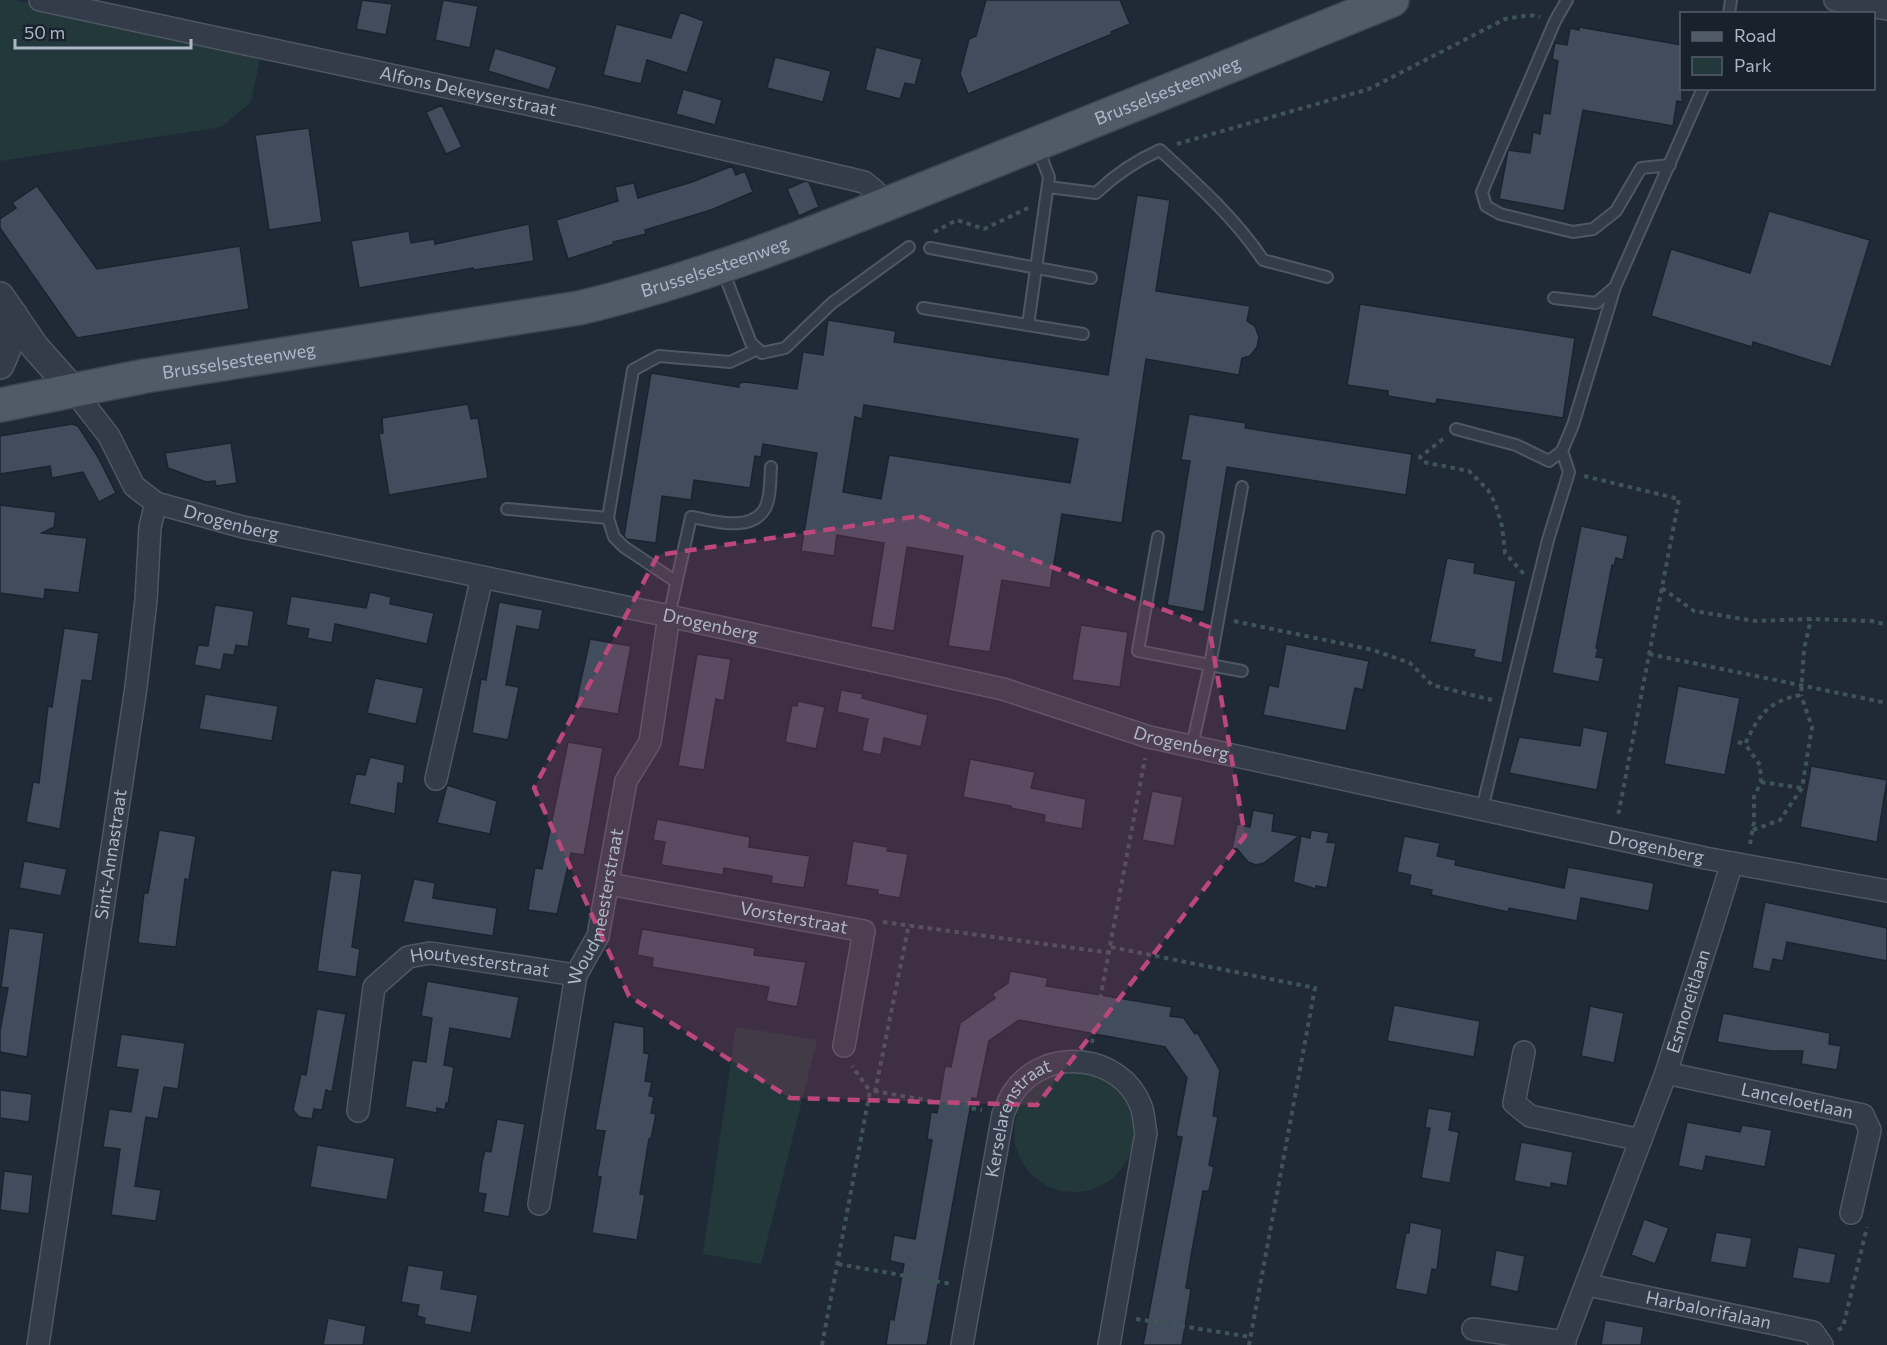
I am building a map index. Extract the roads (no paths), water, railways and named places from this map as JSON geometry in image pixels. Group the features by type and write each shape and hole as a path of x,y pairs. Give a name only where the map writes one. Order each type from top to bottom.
{"main road":[{"name":"Brusselsesteenweg","path":"0,405 146,376 579,308 629,296 722,268 1392,0"}],"street":[{"name":"Alfons Dekeyserstraat","path":"40,0 587,117 864,182 875,191 884,205"},
{"path":"1835,0 1887,9"},
{"path":"6,305 35,347 74,391 109,436 134,486 156,503"},
{"path":"0,364 13,335 6,305"},
{"name":"Drogenberg","path":"156,503 243,527 669,616 1003,690 1149,736 1192,746 1614,838 1887,891"},
{"name":"Sint-Annastraat","path":"38,1345 136,687 146,600 150,528 156,503"},
{"path":"436,779 482,577"},
{"name":"Woudmeesterstraat","path":"539,1204 576,975 598,936 626,781 650,742 669,616"},
{"name":"Esmoreitlaan","path":"1473,1329 1564,1344 1666,1073 1739,864"},
{"name":"Vorsterstraat","path":"609,884 864,931 843,1046"},
{"name":"Houtvesterstraat","path":"358,1111 374,987 408,957 430,953 576,975"},
{"path":"1524,1052 1514,1103 1530,1116 1641,1140"},
{"name":"Kerselarenstraat","path":"962,1345 1003,1114 1014,1092 1039,1070 1061,1061 1089,1061 1114,1072 1131,1088 1141,1106 1146,1133 1109,1345"},
{"name":"Lanceloetlaan","path":"1666,1073 1863,1115 1870,1130 1851,1213"},
{"name":"Harbalorifalaan","path":"1588,1285 1813,1332 1821,1343"}],"lane":[{"path":"1566,0 1482,192 1486,206 1500,214 1573,232 1593,229 1616,211 1641,168 1670,165"},
{"path":"1456,429 1516,445 1550,461 1562,451 1573,425 1615,287 1702,90"},
{"path":"1028,325 1049,177 1036,144"},
{"path":"1048,186 1096,193 1113,176 1136,160 1160,150 1197,183 1250,241 1263,260 1327,277"},
{"path":"722,268 751,343 762,353 785,348 832,303 909,247"},
{"path":"930,248 1091,278"},
{"path":"1554,298 1596,303 1615,287"},
{"path":"923,308 1083,334"},
{"path":"675,581 624,547 614,537 608,518 633,370 659,356 730,362 758,349"},
{"path":"1482,809 1537,582 1569,472 1562,451"},
{"path":"669,616 691,517 737,524 751,521 764,510 771,467"},
{"path":"1192,746 1210,665 1242,487"},
{"path":"507,509 608,518"},
{"path":"1158,537 1138,651 1242,671"}]}
